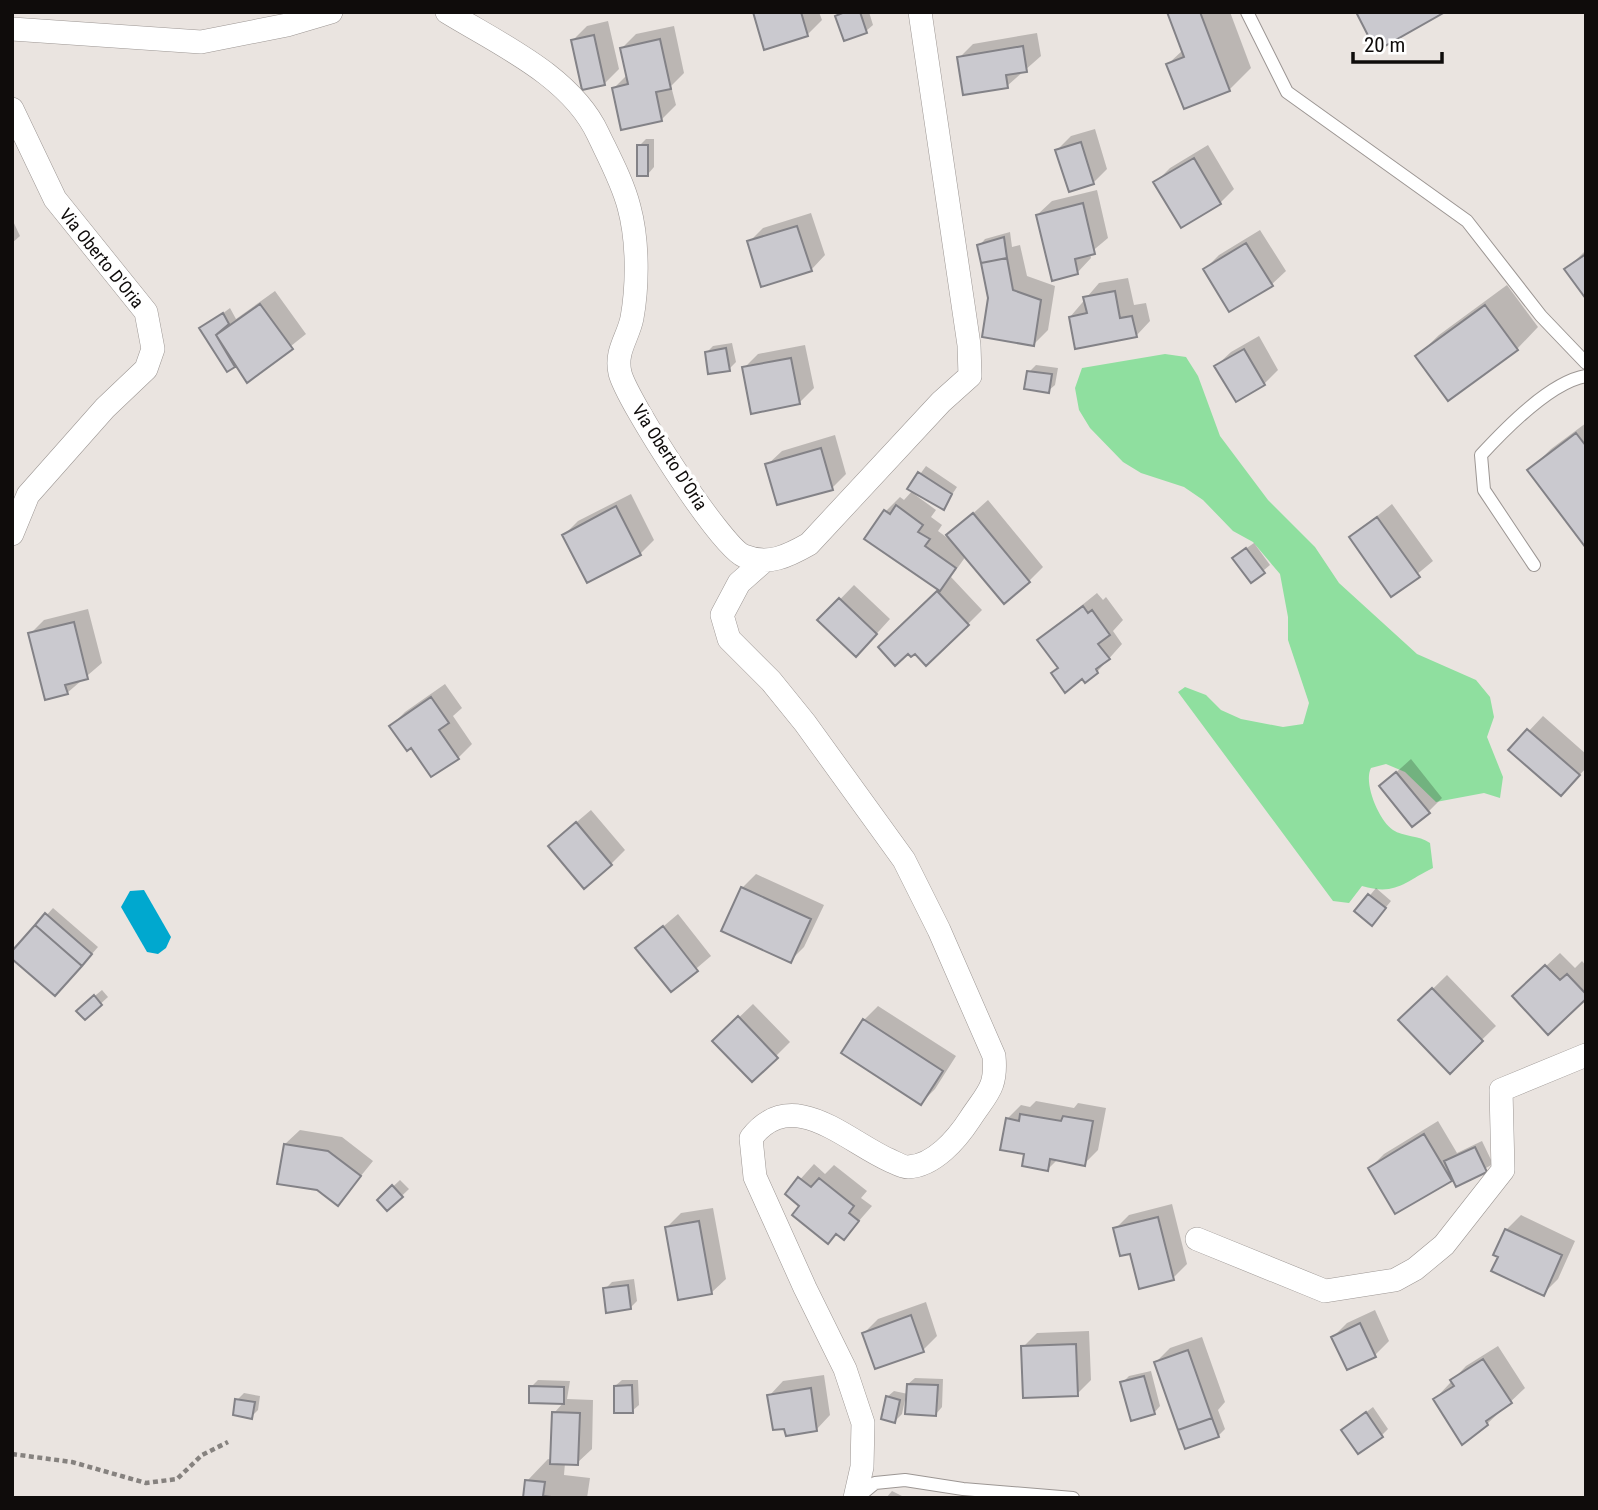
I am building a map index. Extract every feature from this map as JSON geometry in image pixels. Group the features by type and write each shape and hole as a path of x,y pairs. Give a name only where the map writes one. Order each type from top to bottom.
{"street":[{"path":"12,29 201,42 287,25 331,12"},
{"name":"Via Oberto D'Oria","path":"447,12 524,60 566,91 596,130 629,206 635,245 631,318 619,352 620,374 638,409 696,502 741,556 764,561"},
{"path":"857,1497 863,1423 845,1369 755,1177 751,1138 763,1123 786,1115 818,1118 870,1151 906,1168 931,1161 964,1128 996,1078 994,1056 939,930 904,860 805,723 771,681 729,639 722,615 739,583 764,561 786,557 809,544 932,411 970,376 970,345 920,12"},
{"name":"Via Oberto D'Oria","path":"12,109 55,200 146,312 153,349 146,369 105,408 28,495 12,534"},
{"path":"1197,1239 1325,1291 1395,1280 1415,1269 1444,1245 1503,1170 1501,1090 1586,1055"}],"lane":[{"path":"1247,12 1287,92 1467,221 1541,316 1586,363"},
{"path":"1534,565 1484,490 1480,455 1546,395 1575,378 1586,376"},
{"path":"857,1497 875,1483 905,1480 962,1489 1073,1498"}],"path":[{"path":"12,1454 72,1462 146,1483 177,1479 202,1455 228,1442"}],"green space":[{"path":"1165,354 1186,357 1198,376 1220,436 1268,500 1315,547 1339,583 1417,654 1476,680 1490,697 1494,717 1487,737 1503,777 1500,798 1484,793 1436,802 1405,772 1386,764 1371,768 1371,792 1383,819 1393,830 1430,843 1433,868 1399,886 1374,889 1362,886 1349,903 1333,901 1178,692 1185,687 1206,695 1221,710 1241,719 1283,727 1303,724 1309,703 1288,640 1288,617 1280,574 1253,542 1233,531 1203,500 1184,487 1141,473 1123,462 1090,428 1079,410 1075,388 1082,368"}],"water":[{"path":"144,890 171,937 166,948 158,954 147,952 121,907 130,891"}],"building":[{"path":"753,12 801,12 808,36 764,50"},
{"path":"845,12 860,12 867,33 844,41 835,16"},
{"path":"1167,12 1200,12 1230,91 1184,109 1166,64 1184,57"},
{"path":"1356,12 1445,12 1376,51"},
{"path":"594,35 605,85 582,90 571,40"},
{"path":"660,39 671,89 656,92 662,121 621,130 612,88 628,84 620,48"},
{"path":"1023,46 1027,72 1006,75 1008,88 963,95 957,57"},
{"path":"1081,142 1094,184 1069,192 1055,150"},
{"path":"637,145 648,145 648,176 637,176"},
{"path":"1194,158 1221,204 1181,228 1153,182"},
{"path":"1083,203 1095,254 1075,259 1078,274 1052,281 1036,215"},
{"path":"797,226 812,271 761,287 747,241"},
{"path":"1004,237 1007,258 981,263 977,245"},
{"path":"1246,243 1273,286 1229,312 1203,269"},
{"path":"1586,254 1586,299 1564,269"},
{"path":"1007,258 1013,290 1041,300 1034,346 982,337 988,298 981,263"},
{"path":"1115,291 1120,318 1132,316 1137,337 1075,349 1069,317 1087,313 1083,297"},
{"path":"260,304 293,349 247,383 216,335"},
{"path":"1485,305 1518,350 1448,401 1415,356"},
{"path":"223,313 229,324 216,335 235,367 227,372 199,328"},
{"path":"726,348 730,371 708,374 705,352"},
{"path":"1244,349 1265,385 1236,402 1214,366"},
{"path":"791,358 800,404 751,414 742,367"},
{"path":"1027,371 1052,374 1049,393 1024,389"},
{"path":"1576,433 1586,446 1586,548 1527,470"},
{"path":"821,448 833,490 777,505 765,464"},
{"path":"918,472 952,494 944,510 907,489"},
{"path":"896,505 923,525 918,532 930,539 925,546 956,568 940,591 864,539 884,510 890,514"},
{"path":"616,506 641,555 587,583 562,535"},
{"path":"973,513 1030,582 1004,604 946,535"},
{"path":"1377,517 1420,577 1391,597 1349,537"},
{"path":"1246,548 1265,573 1251,583 1232,558"},
{"path":"937,591 969,625 926,666 915,654 911,657 908,654 895,666 878,647"},
{"path":"839,598 877,634 856,657 817,620"},
{"path":"1083,606 1088,613 1092,610 1110,635 1098,644 1110,659 1096,669 1098,673 1085,683 1082,679 1065,693 1051,673 1058,668 1037,640"},
{"path":"74,622 88,679 65,685 68,694 45,700 28,633"},
{"path":"431,697 449,723 439,730 459,759 431,777 411,748 407,751 389,726"},
{"path":"1527,729 1580,775 1561,796 1508,750"},
{"path":"1396,772 1430,813 1412,827 1379,786"},
{"path":"576,822 612,865 584,889 548,846"},
{"path":"741,887 811,919 791,963 721,931"},
{"path":"1368,894 1386,908 1372,926 1354,911"},
{"path":"45,913 92,954 82,966 35,925"},
{"path":"35,925 82,966 55,996 12,959 12,951"},
{"path":"663,926 698,971 671,992 635,948"},
{"path":"1545,965 1560,980 1567,974 1586,994 1586,999 1548,1035 1512,996"},
{"path":"1432,988 1483,1041 1450,1074 1398,1020"},
{"path":"94,995 102,1005 85,1020 76,1011"},
{"path":"738,1016 778,1058 752,1082 712,1041"},
{"path":"863,1019 943,1071 921,1105 841,1053"},
{"path":"1020,1114 1061,1121 1063,1116 1093,1121 1085,1166 1050,1159 1048,1171 1022,1166 1024,1154 1000,1150 1006,1118 1019,1121"},
{"path":"1424,1134 1452,1181 1395,1214 1368,1168"},
{"path":"284,1144 328,1151 361,1176 338,1206 317,1190 277,1184"},
{"path":"1475,1147 1487,1172 1456,1187 1444,1161"},
{"path":"798,1177 811,1187 819,1178 854,1206 849,1213 859,1221 844,1240 836,1234 828,1244 792,1215 799,1206 785,1194"},
{"path":"392,1185 403,1197 387,1211 377,1200"},
{"path":"1158,1217 1174,1280 1139,1289 1130,1254 1120,1256 1113,1228"},
{"path":"699,1221 712,1294 678,1300 665,1227"},
{"path":"1505,1229 1562,1255 1544,1296 1491,1271 1498,1257 1493,1255"},
{"path":"628,1285 631,1309 606,1313 603,1288"},
{"path":"911,1315 924,1352 875,1369 862,1333"},
{"path":"1360,1323 1376,1357 1347,1370 1331,1337"},
{"path":"1076,1344 1078,1396 1023,1398 1021,1346"},
{"path":"1188,1350 1212,1418 1178,1430 1154,1362"},
{"path":"1483,1359 1512,1403 1486,1421 1488,1425 1462,1445 1433,1399 1454,1386 1450,1380"},
{"path":"1144,1376 1155,1414 1131,1421 1120,1382"},
{"path":"907,1384 938,1385 936,1416 905,1414"},
{"path":"632,1385 633,1413 614,1413 614,1386"},
{"path":"529,1386 564,1387 564,1404 529,1403"},
{"path":"811,1388 817,1431 786,1436 784,1429 773,1430 767,1395"},
{"path":"886,1396 900,1400 895,1423 881,1419"},
{"path":"235,1399 255,1402 252,1419 233,1415"},
{"path":"552,1412 580,1413 578,1465 550,1464"},
{"path":"1366,1412 1383,1437 1358,1454 1341,1430"},
{"path":"1212,1418 1219,1437 1185,1449 1178,1430"},
{"path":"525,1480 545,1482 543,1496 560,1498 523,1498"}]}
